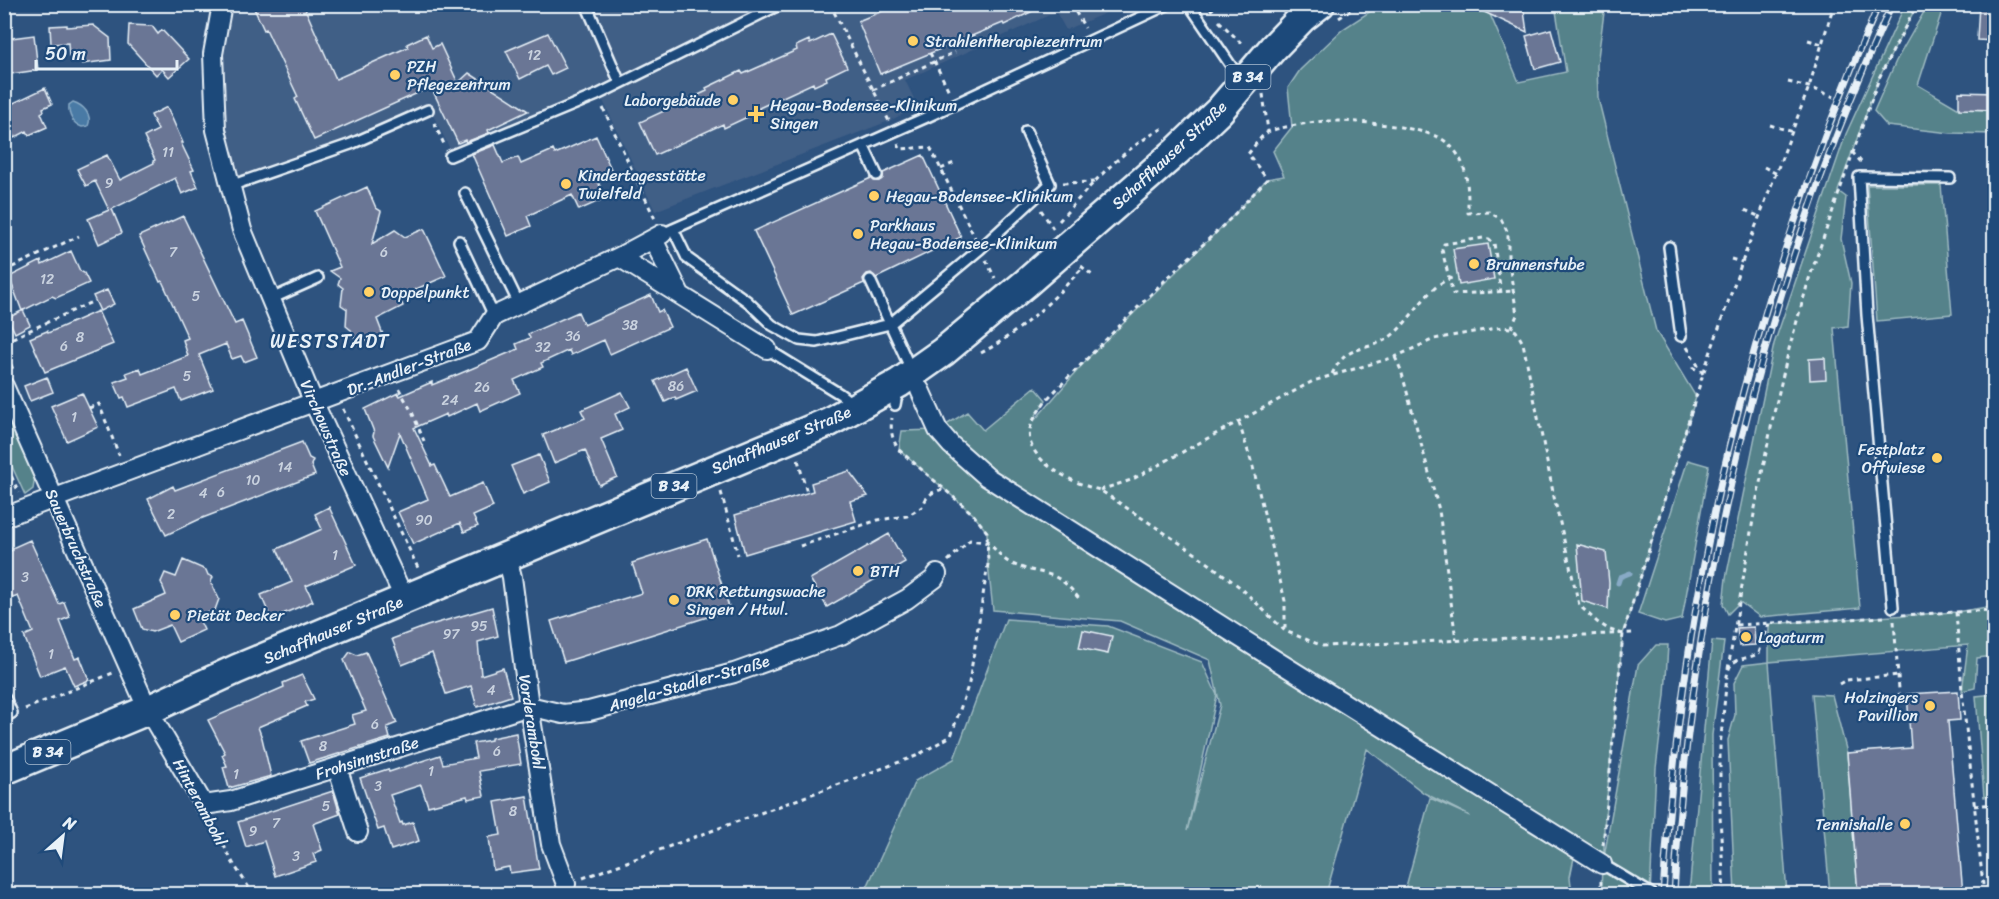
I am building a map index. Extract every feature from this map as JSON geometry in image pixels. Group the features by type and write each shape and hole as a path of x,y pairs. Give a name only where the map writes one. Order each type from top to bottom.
{"main road":[{"name":"Schaffhauser Straße","path":"4,770 148,710 237,669 507,558 907,388 943,352 1124,200 1219,111 1252,87 1280,40 1320,4"}],"street":[{"name":"Virchowstraße","path":"222,4 213,54 216,130 242,231 314,403 405,600"},
{"path":"494,316 619,257 662,234 681,295"},
{"path":"619,257 767,349"},
{"name":"Dr.-Andler-Straße","path":"4,517 478,341 494,316"},
{"name":"Sauerbruchstraße","path":"11,383 53,498 148,710"},
{"path":"907,388 951,445 987,477 1609,868"},
{"name":"Vorderambohl","path":"507,558 512,577 529,706 551,844 566,884"},
{"name":"Angela-Stadler-Straße","path":"529,706 563,714 589,711 734,673 841,635 907,599 937,574"},
{"name":"Frohsinnstraße","path":"204,806 231,801 529,706"},
{"name":"Hinterambohl","path":"148,710 204,806"},
{"path":"337,767 358,832"}],"lane":[{"path":"586,4 620,83"},
{"path":"450,156 597,94 781,4"},
{"path":"1026,131 1050,184 980,249 890,324 817,342 799,340 772,325 747,301 687,258 662,234 955,104 1169,4"},
{"path":"1189,4 1252,87"},
{"path":"230,186 351,144 428,110"},
{"path":"863,145 877,175"},
{"path":"1893,611 1867,315 1859,177 1950,178"},
{"path":"465,193 519,304"},
{"path":"459,241 494,316"},
{"path":"1669,247 1680,336"},
{"path":"271,299 318,278"},
{"path":"870,280 890,324 907,388"},
{"path":"767,349 840,394 857,408"},
{"path":"4,696 8,715"},
{"path":"1609,868 1652,894"}],"path":[{"path":"830,4 900,149 930,147 996,281 1003,275"},
{"path":"1071,4 1091,40"},
{"path":"1205,4 1210,12"},
{"path":"1609,868 1623,634 1703,374 1742,262 1809,87 1834,4"},
{"path":"1724,894 1720,815 1720,747 1728,669 1772,423 1809,279 1879,78 1917,4"},
{"path":"1218,20 1249,52"},
{"path":"1808,40 1822,44"},
{"path":"873,90 955,52"},
{"path":"930,53 955,104"},
{"path":"1788,82 1834,97"},
{"path":"1252,87 1268,131"},
{"path":"597,94 662,234"},
{"path":"428,110 450,156"},
{"path":"1511,328 1517,315 1508,257 1508,233 1501,219 1489,212 1467,213 1468,179 1462,162 1446,141 1422,131 1348,123 1324,122 1268,131 1248,154 1267,179 1230,219 1046,400 1029,431 1032,446 1051,468 1084,486 1101,490 1200,556 1241,588 1285,631 1323,646 1633,633"},
{"path":"1770,124 1793,132"},
{"path":"1034,198 1052,228 1111,165 1153,133 1170,126"},
{"path":"941,170 956,162"},
{"path":"1764,167 1777,174"},
{"path":"1050,184 1095,182"},
{"path":"1745,210 1760,217"},
{"path":"4,271 79,236"},
{"path":"1501,293 1494,243 1483,238 1444,244 1442,250 1453,294 1501,293 1514,291"},
{"path":"1731,259 1742,262"},
{"path":"1082,268 1092,275"},
{"path":"1332,374 1339,360 1388,338 1409,320 1424,298 1450,278 1456,277"},
{"path":"4,342 94,301"},
{"path":"1101,490 1131,480 1314,381 1395,357 1434,339 1502,327 1511,328 1516,331 1523,344 1579,606 1596,622 1623,634"},
{"path":"1680,336 1703,374"},
{"path":"4,348 11,383"},
{"path":"1395,357 1401,370 1439,510 1456,640"},
{"path":"1692,367 1703,374"},
{"path":"396,384 412,412 424,441"},
{"path":"566,884 916,756 951,736 969,683 988,564 987,532 973,514 945,488 912,464 899,450 892,437 891,426 907,388"},
{"path":"89,408 99,404 119,455 109,459"},
{"path":"342,407 418,570"},
{"path":"1239,422 1253,467 1285,601 1285,631"},
{"path":"797,455 807,493"},
{"path":"4,460 26,508"},
{"path":"800,546 878,520 907,516 922,507 932,493 945,488"},
{"path":"721,492 738,555"},
{"path":"937,574 970,540 988,543 1000,557 1011,563 1048,573 1060,579 1080,600"},
{"path":"1736,625 1769,624 1893,611 1995,610"},
{"path":"1893,611 1900,703"},
{"path":"1956,612 1962,691 1984,894"},
{"path":"1728,669 1736,661 1759,653 1769,624"},
{"path":"8,715 128,666"},
{"path":"1839,684 1846,680 1899,675"},
{"path":"1974,806 1995,804"},
{"name":"Hinterambohl","path":"204,806 233,863 253,894"}],"shaded area":[{"name":"Hegau-Bodensee-Klinikum Singen","path":"222,5 1124,5 1066,30 1056,12 905,80 918,107 889,121 655,211 599,92 455,159 429,107 230,186 216,130"},
{"path":"73,102 80,105 88,114 88,126 79,126 72,119 69,105"}],"green space":[{"path":"1380,5 1486,5 1519,82 1566,72 1555,5 1605,5 1597,65 1598,98 1656,331 1696,397 1623,634 1604,827 1604,857 1638,665 1656,645 1668,645 1665,695 1656,768 1650,894 1601,894 1602,864 1576,848 1570,877 1572,894 1404,894 1430,798 1470,816 1424,793 1367,749 1326,894 864,894 915,781 954,759 1006,619 1108,626 1202,662 1217,695 1187,831 1220,705 1210,660 1120,621 993,610 987,532 973,514 899,450 902,431 938,430 967,412 983,430 1035,387 1046,400 1034,421 1089,357 1230,219 1267,179 1284,176 1273,151 1292,127 1288,88 1300,70 1343,29"},
{"path":"1905,5 1917,5 1879,78 1838,191 1846,197 1841,239 1851,283 1848,326 1834,328 1860,608 1760,617 1740,602 1728,614 1723,604 1726,578 1774,344 1846,134"},
{"path":"1928,5 1944,5 1918,85 1959,109 1994,110 1994,134 1951,133 1887,126 1874,111 1896,61"},
{"path":"1867,185 1941,185 1952,314 1877,321"},
{"path":"4,402 36,470 33,489 25,495 5,451"},
{"path":"1688,460 1709,466 1682,619 1665,623 1638,614"},
{"path":"1994,606 1994,656 1977,658 1975,688 1962,691 1968,645 1769,662 1769,624 1956,612"},
{"path":"1712,641 1724,642 1712,735 1713,894 1689,894"},
{"path":"1769,662 1787,894 1735,894 1728,740 1735,715 1734,683 1743,665"},
{"path":"1812,694 1832,695 1847,753 1858,894 1830,894"},
{"path":"1994,694 1994,796 1984,797 1976,696"}],"building":[{"name":"PZH Pflegezentrum","path":"252,4 303,4 336,79 408,47 407,44 426,35 432,48 440,44 458,83 469,73 528,111 488,130 489,133 458,143 431,87 314,140 295,99 298,97"},
{"name":"Strahlentherapiezentrum","path":"900,4 1047,4 1004,25 1003,23 880,74 858,21"},
{"path":"1467,4 1512,4 1512,11 1524,11 1527,32"},
{"path":"1979,4 1995,4 1995,41 1977,40"},
{"path":"67,25 67,27 93,25 110,38 111,60 82,64 82,55 69,56 68,43 51,44 50,26"},
{"path":"129,25 152,26 158,34 162,30 189,59 169,77 162,69 156,75 128,44"},
{"path":"1551,29 1560,62 1535,69 1526,36"},
{"path":"548,33 566,68 551,75 546,66 520,79 506,51"},
{"name":"Laborgebäude","path":"831,34 847,67 826,77 827,80 814,86 813,83 759,108 760,111 724,128 723,124 655,155 640,122 707,91 706,88 741,71 743,74 797,50 796,46 809,40 810,44"},
{"path":"34,35 38,70 4,75 4,39"},
{"path":"45,88 52,104 43,108 44,111 41,113 47,127 29,135 27,131 14,138 6,121 12,117 7,106"},
{"path":"1959,92 1995,93 1995,110 1959,109"},
{"path":"167,107 194,170 191,171 198,187 182,194 175,178 112,209 122,233 99,244 88,219 109,210 95,181 86,186 77,169 107,155 120,180 154,163 155,160 144,137 158,130 151,115"},
{"name":"Kindertagesstätte Twielfeld","path":"596,136 612,171 596,178 606,198 579,210 572,195 527,216 531,226 508,236 472,154 495,145 503,163 518,157 521,164 553,150 555,154"},
{"name":"Parkhaus Hegau-Bodensee-Klinikum","path":"923,155 961,237 876,278 871,273 867,274 863,279 864,283 793,315 754,231 871,178 879,181 883,178 883,173"},
{"path":"367,187 376,208 381,211 372,244 395,230 405,237 424,229 446,276 416,289 414,293 397,292 403,306 377,319 385,340 373,337 358,344 351,330 346,326 347,309 341,305 343,288 338,284 340,278 330,271 340,267 315,211"},
{"path":"183,216 235,324 242,321 257,357 244,362 241,356 232,359 226,344 199,355 213,389 181,401 176,389 128,407 114,382 128,377 126,373 140,368 142,374 188,356 183,340 188,338 139,236"},
{"name":"Brunnenstube","path":"1488,244 1494,279 1459,285 1453,249"},
{"path":"71,251 80,271 84,273 89,283 56,298 52,296 22,311 9,277 41,261 42,265"},
{"path":"107,290 114,304 100,311 93,296"},
{"path":"651,295 658,312 662,310 670,327 610,354 604,340 571,355 569,350 541,363 543,367 514,380 520,393 480,411 477,403 447,417 446,414 414,428 450,497 483,483 493,507 473,516 478,526 464,532 460,523 413,544 398,512 428,499 400,433 388,467 373,436 374,432 365,409 398,393 400,396 432,382 432,385 518,349 516,344 530,338 528,334 578,312 584,325"},
{"path":"23,310 30,325 15,333 8,318"},
{"path":"98,311 113,344 45,372 30,338 47,331 48,333"},
{"path":"1825,358 1826,379 1810,380 1809,359"},
{"path":"686,367 697,391 665,402 655,381"},
{"path":"47,377 53,392 30,401 24,386"},
{"path":"622,392 630,407 615,414 622,430 601,439 617,477 599,485 585,450 554,463 543,435 585,418 581,410"},
{"path":"82,393 98,427 67,441 51,406"},
{"path":"302,442 309,458 313,460 311,465 315,475 200,519 166,535 148,499 173,486 175,490"},
{"path":"539,455 550,482 523,494 511,466"},
{"path":"849,471 868,496 850,501 856,521 745,554 735,515 813,491 811,483"},
{"path":"329,507 356,565 306,586 313,601 271,619 261,595 292,582 277,549 322,529 315,514"},
{"name":"BTH","path":"889,534 905,562 827,607 810,579"},
{"name":"DRK Rettungswache Singen / Htwl.","path":"707,539 730,610 564,662 551,621 642,593 632,563"},
{"path":"30,540 59,604 64,602 70,617 60,621 75,659 80,657 89,680 74,686 65,666 40,676 24,636 33,632 18,596 13,598 4,579 4,553"},
{"path":"1577,544 1606,552 1609,583 1608,609 1582,601"},
{"path":"183,560 206,570 208,575 213,577 211,582 219,599 215,610 198,617 204,630 178,642 170,625 152,632 142,629 134,609 166,595 161,582 165,573 176,577"},
{"path":"492,607 498,636 478,642 481,675 503,668 511,696 477,707 471,686 446,694 432,653 402,665 392,639"},
{"name":"Lagaturm","path":"1754,627 1755,645 1739,646 1737,628"},
{"path":"1083,630 1112,636 1108,654 1079,648"},
{"path":"350,652 357,655 366,652 397,723 387,727 390,738 309,763 301,741 355,724 352,715 366,711 344,660"},
{"path":"302,675 314,699 305,702 307,706 258,727 271,776 229,788 223,767 227,766 222,755 225,753 208,720 284,687 283,683"},
{"name":"Tennishalle","path":"1958,691 1960,720 1948,721 1963,894 1858,894 1847,753 1911,748 1907,694"},
{"path":"516,733 521,764 479,771 484,796 468,799 467,796 428,806 421,785 390,795 400,823 402,822 403,825 413,822 419,841 391,850 384,828 378,830 360,778 388,769 389,772 440,755 443,764 476,758 473,743"},
{"path":"333,791 340,814 313,824 322,850 313,854 316,862 275,876 264,841 246,847 238,822"},
{"path":"527,796 539,869 510,873 509,867 493,870 489,837 501,835 495,802"}],"waterway":[{"path":"1618,583 1620,577 1630,573"}],"railway":[{"path":"1663,894 1673,778 1687,664 1706,551 1731,440 1760,329 1795,220 1834,112 1879,4"},
{"path":"1674,894 1683,779 1697,665 1717,552 1741,439 1771,328 1806,218 1847,110 1892,4"}],"place":[{"name":"Strahlentherapiezentrum","path":"913,41"},
{"name":"PZH Pflegezentrum","path":"395,75"},
{"name":"Laborgebäude","path":"733,100"},
{"name":"Hegau-Bodensee-Klinikum Singen","path":"756,114"},
{"name":"Kindertagesstätte Twielfeld","path":"566,184"},
{"name":"Hegau-Bodensee-Klinikum","path":"874,196"},
{"name":"Parkhaus Hegau-Bodensee-Klinikum","path":"858,234"},
{"name":"Brunnenstube","path":"1474,264"},
{"name":"Doppelpunkt","path":"369,292"},
{"name":"Festplatz Offwiese","path":"1937,458"},
{"name":"BTH","path":"858,571"},
{"name":"DRK Rettungswache Singen / Htwl.","path":"674,600"},
{"name":"Pietät Decker","path":"175,615"},
{"name":"Lagaturm","path":"1746,637"},
{"name":"Holzingers Pavillion","path":"1930,706"},
{"name":"Tennishalle","path":"1905,824"}],"district":[{"name":"WESTSTADT","path":"330,341"}]}
